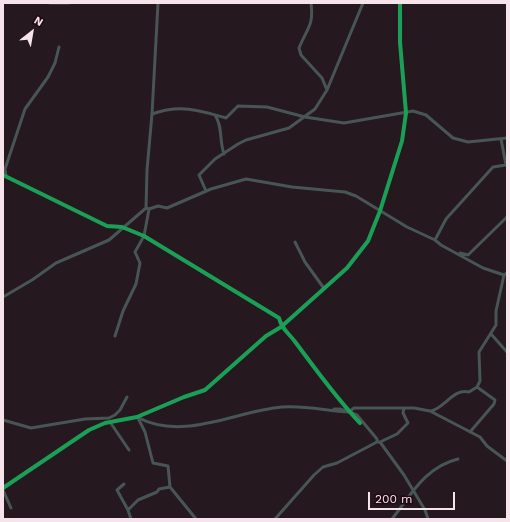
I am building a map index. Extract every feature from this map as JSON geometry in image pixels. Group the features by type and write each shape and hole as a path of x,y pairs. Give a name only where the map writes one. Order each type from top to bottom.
{"street":[{"path":"50,3 69,3"},
{"path":"115,336 123,311 136,284 140,263 135,252 144,236 150,214 148,208 147,170 152,114 158,3"},
{"path":"311,3 313,17 310,27 299,48 301,55 322,78 327,90"},
{"path":"206,191 199,175 216,159 246,140 289,128 315,109 327,90 363,3"},
{"path":"11,508 3,489 83,433 105,423 137,417 184,397 205,390 266,336 281,327 323,287 347,268 368,241 380,211 402,141 406,113 400,42 400,3"},
{"path":"59,47 55,63 48,77 25,109 4,176 32,188 58,203 107,226 122,227 144,236 279,318 281,327 295,341 316,371 349,412 360,423"},
{"path":"152,114 167,109 182,108 194,109 226,118 238,106 267,107 305,117 344,123 362,118 413,111 426,115 453,138 468,142 507,138"},
{"path":"216,115 221,128 221,145 224,154"},
{"path":"435,240 446,219 493,167 506,165 501,139"},
{"path":"3,297 32,280 56,263 109,240 122,227 148,208 158,206 167,208 206,191 246,179 292,187 345,192 356,196 407,227 435,240 441,245 484,268 505,274 496,311 496,325 492,334 482,345 479,352 480,381 476,387 469,392 466,391 451,396 438,409 430,411 404,408 354,408 349,412"},
{"path":"456,253 468,256 507,217"},
{"path":"295,242 304,262 323,287"},
{"path":"492,334 507,352"},
{"path":"470,432 494,404 495,400 476,387"},
{"path":"3,420 31,428 109,418 120,410 127,397"},
{"path":"137,417 161,427 177,427 234,418 281,407 327,410 340,409 349,412 357,415 377,439 412,489 428,519"},
{"path":"275,519 314,475 324,467 337,463 397,434 408,423 403,413 404,408"},
{"path":"430,411 480,437 487,446 507,461"},
{"path":"137,417 145,432 153,463 168,466 170,487 196,519"},
{"path":"110,422 129,450"},
{"path":"392,519 412,489 446,462 458,459"},
{"path":"124,484 117,490 128,510 131,519"},
{"path":"128,510 138,500 157,492 159,489 170,487"}],"cycle path":[{"path":"3,488 89,430 105,423 137,417 184,397 205,390 266,336 281,327 347,268 368,241 380,211 402,141 406,113 400,42 400,3"},
{"path":"3,175 107,226 122,227 144,236 279,318 284,329 351,414 360,423"}]}
